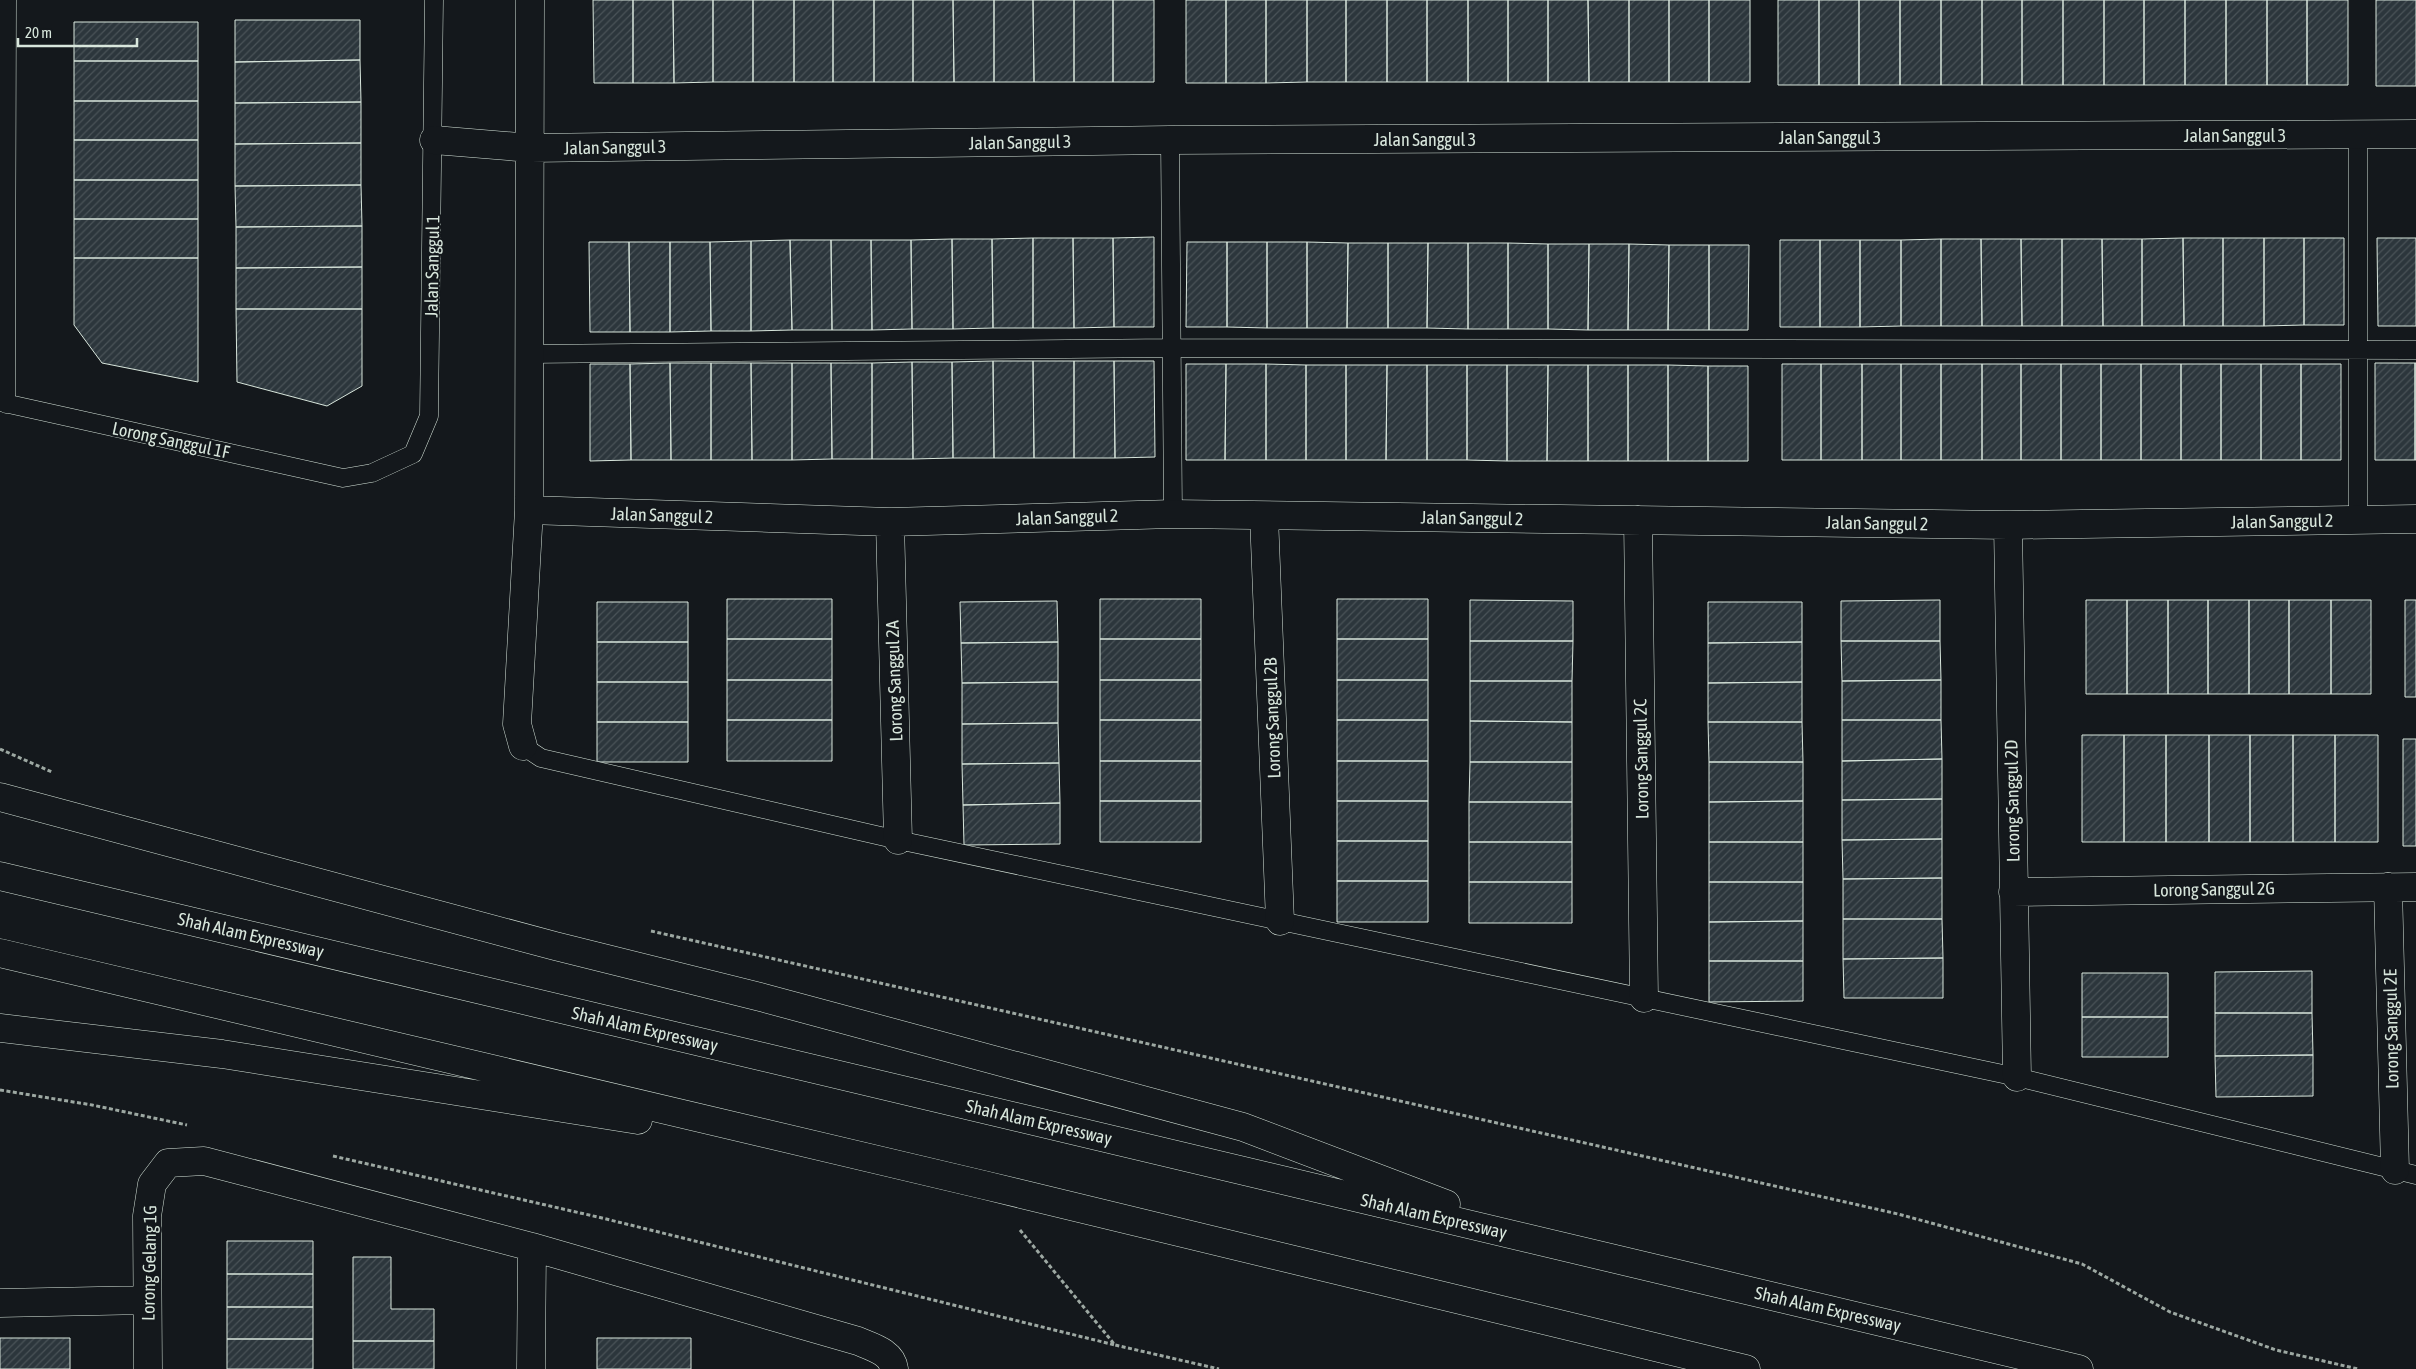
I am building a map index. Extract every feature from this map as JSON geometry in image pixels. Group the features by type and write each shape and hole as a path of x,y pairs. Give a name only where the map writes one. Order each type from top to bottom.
{"main road":[{"path":"523,746 517,724 529,510 530,0"},
{"name":"Jalan Sanggul 3","path":"434,140 531,148 1170,140 2416,134"},
{"name":"Jalan Sanggul 2","path":"529,510 890,522 1173,514 2008,525 2416,519"},
{"name":"Lorong Sanggul 2B","path":"1264,516 1280,921"},
{"name":"Lorong Sanggul 2C","path":"1638,520 1644,998"},
{"name":"Lorong Sanggul 2A","path":"890,522 898,840"},
{"name":"Lorong Sanggul 2D","path":"2008,525 2017,1077"},
{"path":"0,797 554,946 764,998 1243,1127 1552,1244"},
{"name":"Shah Alam Expressway","path":"0,876 2079,1369"},
{"name":"Lorong Sanggul 2E","path":"2388,887 2405,1173"},
{"name":"Lorong Sanggul 2G","path":"2013,892 2416,887"},
{"path":"0,953 984,1185 1746,1369"},
{"path":"0,1028 222,1054 488,1098 825,1148"},
{"name":"Lorong Gelang 1G","path":"148,1369 147,1216 152,1184 168,1163 204,1161 532,1247"},
{"path":"531,1369 532,1247 858,1341 882,1351 894,1363 894,1369"},
{"path":"0,1303 147,1300"}],"lane":[{"path":"3,403 7,0"},
{"name":"Jalan Sanggul 1","path":"343,478 372,473 414,454 429,416 434,140 434,0"},
{"path":"2358,135 2358,520"},
{"path":"1170,140 1173,514"},
{"path":"529,354 1172,348 2416,350"},
{"name":"Lorong Sanggul 1F","path":"3,403 343,478"},
{"path":"523,746 541,758 898,840 2017,1077 2405,1173"}],"path":[{"path":"0,749 53,773"},
{"path":"641,929 1898,1214 2082,1264 2170,1312 2276,1350 2358,1369"},
{"path":"0,1090 92,1105 189,1126"},
{"path":"324,1154 602,1218 1219,1369"},
{"path":"984,1185 1115,1345"}],"building":[{"path":"593,0 633,0 633,83 594,83"},
{"path":"633,0 673,0 674,83 633,83"},
{"path":"673,0 713,0 713,82 674,83"},
{"path":"713,0 753,0 753,82 713,82"},
{"path":"753,0 794,0 794,82 753,82"},
{"path":"794,0 833,0 833,82 794,82"},
{"path":"833,0 874,0 874,82 833,82"},
{"path":"874,0 913,0 913,82 874,82"},
{"path":"913,0 953,0 954,82 913,82"},
{"path":"953,0 994,0 994,82 954,82"},
{"path":"994,0 1033,0 1034,82 994,82"},
{"path":"1033,0 1074,0 1074,82 1034,82"},
{"path":"1074,0 1113,0 1113,82 1074,82"},
{"path":"1113,0 1154,0 1154,82 1113,82"},
{"path":"1186,0 1226,0 1226,83 1186,83"},
{"path":"1226,0 1266,0 1266,83 1226,83"},
{"path":"1266,0 1307,0 1307,82 1266,83"},
{"path":"1307,0 1346,0 1346,82 1307,82"},
{"path":"1346,0 1387,0 1387,82 1346,82"},
{"path":"1387,0 1427,0 1427,82 1387,82"},
{"path":"1427,0 1468,0 1468,82 1427,82"},
{"path":"1468,0 1508,0 1508,82 1468,82"},
{"path":"1508,0 1548,0 1548,82 1508,82"},
{"path":"1548,0 1588,0 1589,82 1548,82"},
{"path":"1588,0 1629,0 1629,82 1589,82"},
{"path":"1629,0 1669,0 1669,82 1629,82"},
{"path":"1669,0 1709,0 1709,82 1669,82"},
{"path":"1709,0 1750,0 1750,82 1709,82"},
{"path":"1778,0 1819,0 1819,85 1778,85"},
{"path":"1819,0 1859,0 1859,85 1819,85"},
{"path":"1859,0 1900,0 1900,85 1859,85"},
{"path":"1900,0 1941,0 1941,85 1900,85"},
{"path":"1941,0 1982,0 1982,85 1941,85"},
{"path":"1982,0 2022,0 2022,85 1982,85"},
{"path":"2022,0 2063,0 2063,85 2022,85"},
{"path":"2063,0 2104,0 2104,85 2063,85"},
{"path":"2104,0 2144,0 2144,85 2104,85"},
{"path":"2144,0 2185,0 2185,85 2144,85"},
{"path":"2185,0 2226,0 2226,85 2185,85"},
{"path":"2226,0 2267,0 2267,85 2226,85"},
{"path":"2267,0 2307,0 2307,85 2267,85"},
{"path":"2307,0 2348,0 2348,85 2307,85"},
{"path":"2376,0 2416,0 2416,86 2376,86"},
{"path":"235,20 360,20 360,60 235,62"},
{"path":"74,22 198,22 198,61 74,61"},
{"path":"360,60 361,102 235,103 235,62"},
{"path":"74,61 198,61 198,101 74,101"},
{"path":"74,101 198,101 198,140 74,140"},
{"path":"361,102 361,143 235,144 235,103"},
{"path":"74,140 198,140 198,180 74,180"},
{"path":"361,143 361,185 235,186 235,144"},
{"path":"74,180 198,180 198,219 74,219"},
{"path":"361,185 362,226 236,227 235,186"},
{"path":"74,219 198,219 198,258 74,258"},
{"path":"362,226 362,267 236,268 236,227"},
{"path":"1154,237 1154,327 1114,327 1113,238"},
{"path":"1033,238 1033,328 993,328 992,239"},
{"path":"1033,238 1073,238 1074,328 1033,328"},
{"path":"1073,238 1113,238 1114,327 1074,328"},
{"path":"2183,238 2184,326 2142,326 2142,239"},
{"path":"2183,238 2223,238 2223,326 2184,326"},
{"path":"2223,238 2264,238 2264,326 2223,326"},
{"path":"2264,238 2304,238 2304,325 2264,326"},
{"path":"2304,238 2344,238 2344,325 2304,325"},
{"path":"2377,238 2416,238 2416,326 2378,326"},
{"path":"952,239 953,329 912,329 911,240"},
{"path":"952,239 992,239 993,328 953,329"},
{"path":"1941,239 1941,326 1901,326 1901,240"},
{"path":"1941,239 1981,239 1982,326 1941,326"},
{"path":"1981,239 2021,239 2022,326 1982,326"},
{"path":"2021,239 2062,239 2062,326 2022,326"},
{"path":"2062,239 2102,239 2103,326 2062,326"},
{"path":"2102,239 2142,239 2142,326 2103,326"},
{"path":"790,240 792,330 751,331 751,241"},
{"path":"790,240 831,240 832,330 792,330"},
{"path":"831,240 871,240 872,330 832,330"},
{"path":"871,240 911,240 912,329 872,330"},
{"path":"1780,240 1820,240 1820,327 1780,327"},
{"path":"1820,240 1860,240 1860,327 1820,327"},
{"path":"1860,240 1901,240 1901,326 1860,327"},
{"path":"751,241 751,331 711,331 710,242"},
{"path":"589,242 629,242 630,332 590,332"},
{"path":"629,242 670,242 670,332 630,332"},
{"path":"670,242 710,242 711,331 670,332"},
{"path":"1187,242 1227,242 1227,327 1186,327"},
{"path":"1227,242 1267,242 1267,328 1227,327"},
{"path":"1267,242 1307,242 1307,328 1267,328"},
{"path":"1307,242 1348,243 1347,328 1307,328"},
{"path":"1348,243 1388,243 1388,328 1347,328"},
{"path":"1388,243 1428,243 1427,328 1388,328"},
{"path":"1428,243 1468,243 1468,329 1427,328"},
{"path":"1468,243 1508,243 1508,329 1468,329"},
{"path":"1508,243 1548,244 1548,329 1508,329"},
{"path":"1548,244 1589,244 1588,330 1548,329"},
{"path":"1589,244 1629,244 1628,330 1588,330"},
{"path":"1629,244 1669,245 1668,330 1628,330"},
{"path":"1669,245 1709,245 1709,330 1668,330"},
{"path":"1709,245 1749,245 1748,330 1709,330"},
{"path":"74,258 198,258 198,382 102,363 74,325"},
{"path":"362,267 362,309 236,309 236,268"},
{"path":"236,309 362,309 362,386 327,406 237,382"},
{"path":"993,361 1033,361 1034,458 994,458"},
{"path":"993,361 994,458 953,458 952,362"},
{"path":"1033,361 1074,361 1074,458 1034,458"},
{"path":"1074,361 1114,361 1115,458 1074,458"},
{"path":"1114,361 1154,361 1155,457 1115,458"},
{"path":"912,362 952,362 953,458 913,459"},
{"path":"912,362 913,459 872,459 872,363"},
{"path":"670,363 711,363 711,460 671,460"},
{"path":"670,363 671,460 631,460 630,364"},
{"path":"711,363 751,363 752,460 711,460"},
{"path":"751,363 792,363 792,460 752,460"},
{"path":"792,363 831,363 832,459 792,460"},
{"path":"831,363 872,363 872,459 832,459"},
{"path":"2375,363 2415,363 2415,460 2375,460"},
{"path":"2416,363 2416,460 2415,460"},
{"path":"590,364 630,364 631,460 590,461"},
{"path":"1186,364 1226,364 1225,460 1186,460"},
{"path":"1226,364 1266,364 1266,460 1225,460"},
{"path":"1266,364 1306,365 1306,460 1266,460"},
{"path":"1782,364 1821,364 1821,460 1782,460"},
{"path":"1821,364 1862,364 1862,460 1821,460"},
{"path":"1862,364 1901,364 1901,460 1862,460"},
{"path":"1901,364 1941,364 1941,460 1901,460"},
{"path":"1941,364 1982,364 1982,460 1941,460"},
{"path":"1982,364 2021,364 2021,460 1982,460"},
{"path":"2021,364 2061,364 2061,460 2021,460"},
{"path":"2061,364 2101,364 2101,460 2061,460"},
{"path":"2101,364 2141,364 2141,460 2101,460"},
{"path":"2141,364 2181,364 2181,460 2141,460"},
{"path":"2181,364 2221,364 2221,460 2181,460"},
{"path":"2221,364 2261,364 2261,460 2221,460"},
{"path":"2261,364 2301,364 2301,460 2261,460"},
{"path":"2301,364 2341,364 2341,460 2301,460"},
{"path":"1306,365 1346,365 1346,460 1306,460"},
{"path":"1346,365 1387,365 1386,460 1346,460"},
{"path":"1387,365 1427,365 1427,460 1386,460"},
{"path":"1427,365 1467,365 1467,460 1427,460"},
{"path":"1467,365 1507,365 1507,461 1467,460"},
{"path":"1507,365 1548,365 1547,461 1507,461"},
{"path":"1548,365 1588,365 1588,461 1547,461"},
{"path":"1588,365 1628,365 1628,461 1588,461"},
{"path":"1628,365 1668,365 1668,461 1628,461"},
{"path":"1668,365 1708,366 1708,461 1668,461"},
{"path":"1708,366 1748,366 1748,461 1708,461"},
{"path":"727,599 832,599 832,639 727,639"},
{"path":"1100,599 1201,599 1201,639 1100,639"},
{"path":"1337,599 1428,599 1428,639 1337,639"},
{"path":"1470,600 1573,601 1573,641 1470,641"},
{"path":"1940,600 1940,641 1841,641 1841,601"},
{"path":"2086,600 2127,600 2127,694 2086,694"},
{"path":"2127,600 2168,600 2168,694 2127,694"},
{"path":"2168,600 2208,600 2208,694 2168,694"},
{"path":"2208,600 2249,600 2249,694 2208,694"},
{"path":"2249,600 2289,600 2289,694 2249,694"},
{"path":"2289,600 2331,600 2331,694 2289,694"},
{"path":"2331,600 2371,600 2371,694 2331,694"},
{"path":"2405,600 2416,600 2416,697 2405,697"},
{"path":"1057,601 1058,642 961,643 960,602"},
{"path":"597,602 688,602 688,642 597,642"},
{"path":"1708,602 1802,602 1802,642 1708,643"},
{"path":"727,639 832,639 832,680 727,680"},
{"path":"1100,639 1201,639 1201,680 1100,680"},
{"path":"1337,639 1428,639 1428,680 1337,680"},
{"path":"1470,641 1573,641 1572,681 1470,681"},
{"path":"1841,641 1940,641 1941,680 1842,681"},
{"path":"597,642 688,642 688,682 597,682"},
{"path":"1058,642 1058,682 962,683 961,643"},
{"path":"1802,642 1802,682 1708,683 1708,643"},
{"path":"727,680 832,680 832,720 727,720"},
{"path":"1100,680 1201,680 1201,720 1100,720"},
{"path":"1337,680 1428,680 1428,720 1337,720"},
{"path":"1941,680 1941,720 1842,720 1842,681"},
{"path":"1470,681 1572,681 1572,722 1470,721"},
{"path":"597,682 688,682 688,722 597,722"},
{"path":"1058,682 1058,723 962,724 962,683"},
{"path":"1802,682 1802,722 1708,722 1708,683"},
{"path":"727,720 832,720 832,761 727,761"},
{"path":"1100,720 1201,720 1201,761 1100,761"},
{"path":"1337,720 1428,720 1428,761 1337,761"},
{"path":"1842,720 1941,720 1942,759 1842,761"},
{"path":"1470,721 1572,722 1572,762 1470,762"},
{"path":"597,722 688,722 688,762 597,762"},
{"path":"1708,722 1802,722 1803,762 1709,762"},
{"path":"1058,723 1059,763 962,764 962,724"},
{"path":"2082,735 2124,735 2124,842 2082,842"},
{"path":"2124,735 2166,735 2166,842 2124,842"},
{"path":"2166,735 2209,735 2209,842 2166,842"},
{"path":"2209,735 2250,735 2250,842 2209,842"},
{"path":"2250,735 2293,735 2293,842 2250,842"},
{"path":"2293,735 2335,735 2335,842 2293,842"},
{"path":"2335,735 2378,735 2378,842 2335,842"},
{"path":"2403,739 2416,739 2416,846 2403,846"},
{"path":"1942,759 1942,799 1842,800 1842,761"},
{"path":"1100,761 1201,761 1201,801 1100,801"},
{"path":"1337,761 1428,761 1428,801 1337,801"},
{"path":"1470,762 1572,762 1572,802 1469,802"},
{"path":"1709,762 1803,762 1803,801 1709,802"},
{"path":"1059,763 1060,803 963,805 962,764"},
{"path":"1942,799 1942,839 1842,840 1842,800"},
{"path":"1100,801 1201,801 1201,842 1100,842"},
{"path":"1337,801 1428,801 1428,841 1337,841"},
{"path":"1803,801 1803,842 1709,842 1709,802"},
{"path":"1469,802 1572,802 1572,842 1469,842"},
{"path":"1060,803 1060,844 964,845 963,805"},
{"path":"1942,839 1942,878 1843,879 1842,840"},
{"path":"1337,841 1428,841 1428,881 1337,881"},
{"path":"1469,842 1572,842 1572,882 1469,882"},
{"path":"1709,842 1803,842 1803,882 1709,882"},
{"path":"1942,878 1942,919 1843,919 1843,879"},
{"path":"1337,881 1428,881 1428,922 1337,922"},
{"path":"1469,882 1572,882 1572,923 1469,923"},
{"path":"1709,882 1803,882 1803,921 1709,922"},
{"path":"1843,919 1942,919 1943,958 1843,959"},
{"path":"1803,921 1803,961 1709,961 1709,922"},
{"path":"1943,958 1943,998 1844,998 1843,959"},
{"path":"1709,961 1803,961 1803,1001 1709,1002"},
{"path":"2312,971 2312,1013 2215,1013 2215,972"},
{"path":"2082,973 2168,973 2168,1017 2082,1017"},
{"path":"2215,1013 2312,1013 2313,1055 2215,1056"},
{"path":"2082,1017 2168,1017 2168,1057 2082,1057"},
{"path":"2313,1055 2313,1096 2216,1097 2215,1056"},
{"path":"227,1241 313,1241 313,1274 227,1274"},
{"path":"353,1257 391,1257 391,1309 434,1309 434,1341 353,1341"},
{"path":"227,1274 313,1274 313,1307 227,1307"},
{"path":"227,1307 313,1307 313,1339 227,1339"},
{"path":"0,1338 70,1338 70,1369 0,1369"},
{"path":"597,1338 691,1338 691,1369 597,1369"},
{"path":"227,1339 313,1339 313,1369 227,1369"},
{"path":"353,1341 434,1341 434,1369 353,1369"}]}
